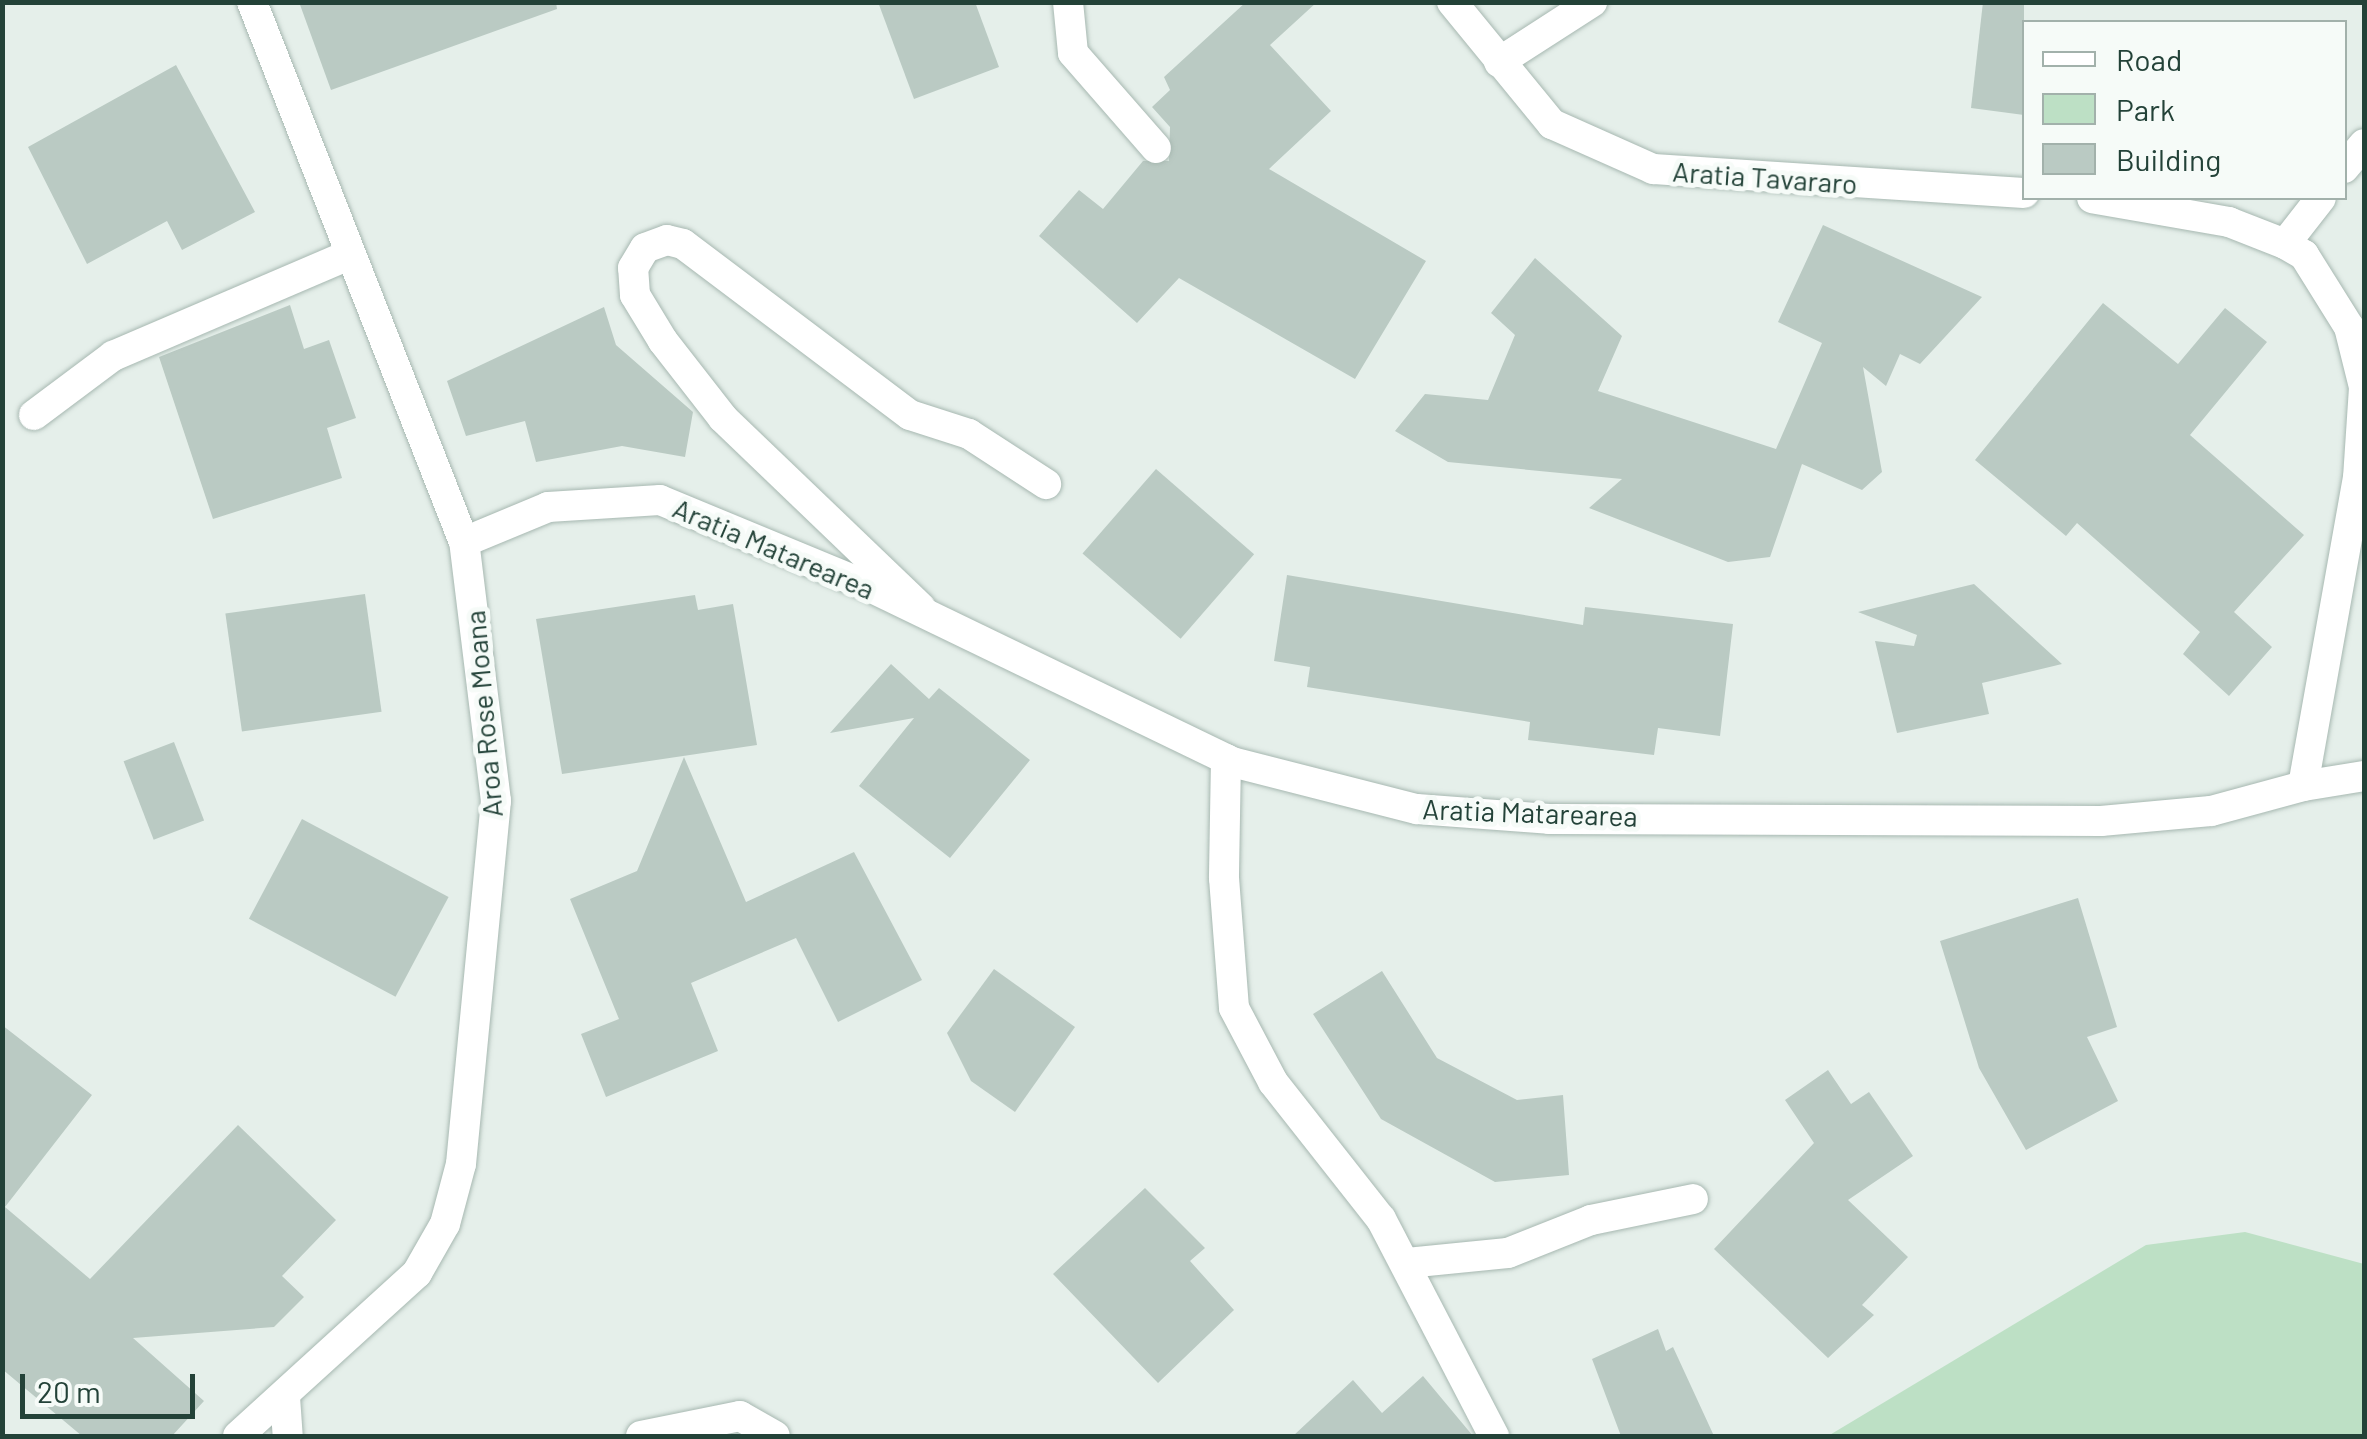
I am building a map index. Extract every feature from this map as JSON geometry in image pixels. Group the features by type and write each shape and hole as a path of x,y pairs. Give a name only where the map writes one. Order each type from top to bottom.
{"main road":[{"name":"Aroa Rose Moana","path":"238,1436 285,1398 418,1273 446,1224 461,1164 496,800 464,542 252,2"},
{"path":"1068,2 1082,67 1156,148"},
{"name":"Aratia Tavararo","path":"1452,2 1552,124 1653,168 2022,193"},
{"path":"1499,62 1592,2"},
{"path":"2347,164 2364,144"},
{"path":"2103,200 2229,222 2285,244 2304,255 2349,327 2364,387 2349,532 2303,786"},
{"path":"2285,244 2318,200"},
{"path":"930,618 723,418 675,356 635,295 633,268 646,248 667,240 683,244 910,415 968,434 1046,484"},
{"path":"34,415 113,356 349,255"},
{"name":"Aratia Matarearea","path":"464,542 548,508 660,500 744,530 1226,759 1417,809 1549,819 2101,821 2211,811 2303,786 2364,776"},
{"path":"1226,759 1224,878 1234,1008 1273,1082 1407,1263 1494,1436"},
{"path":"1407,1263 1473,1261 1636,1207 1694,1199"},
{"path":"285,1398 288,1436"},
{"path":"641,1436 740,1416 776,1436"}],"green space":[{"path":"2245,1232 2364,1264 2364,1436 1828,1436 2146,1245"}],"building":[{"path":"299,2 556,2 557,9 331,90"},
{"path":"878,2 975,2 999,67 914,99"},
{"path":"1246,2 1317,2 1270,45 1331,111 1269,169 1426,261 1355,379 1179,278 1137,323 1039,236 1079,190 1103,209 1143,161 1169,161 1170,127 1152,107 1170,90 1164,77"},
{"path":"1983,2 2024,2 2022,115 1971,108"},
{"path":"176,65 255,212 182,250 167,221 87,264 28,147"},
{"path":"1823,225 1982,297 1920,364 1900,354 1886,386 1863,367 1882,472 1862,490 1802,464 1770,557 1728,562 1589,508 1622,479 1448,462 1395,431 1425,394 1488,400 1515,335 1491,313 1535,258 1622,336 1598,391 1776,449 1822,343 1778,322"},
{"path":"2103,303 2178,364 2225,308 2267,342 2190,435 2304,535 2234,612 2272,647 2229,696 2183,654 2200,632 2077,523 2066,536 1975,460"},
{"path":"290,305 304,349 329,340 356,418 327,428 342,478 213,519 159,357"},
{"path":"604,307 616,345 693,412 685,457 622,446 536,462 525,421 466,436 447,381"},
{"path":"1156,469 1254,554 1181,639 1083,554"},
{"path":"1287,575 1583,625 1585,607 1733,624 1720,736 1658,728 1654,755 1528,740 1530,722 1307,687 1310,667 1274,661"},
{"path":"1974,584 2062,664 1982,683 1989,714 1897,733 1875,641 1914,646 1917,635 1858,612"},
{"path":"365,594 382,712 242,731 225,614"},
{"path":"695,595 698,610 733,604 757,745 562,774 536,619"},
{"path":"891,664 929,699 939,688 1030,760 950,858 859,786 914,718 830,733"},
{"path":"174,742 204,820 154,840 124,761"},
{"path":"684,757 746,902 854,852 922,980 838,1022 796,938 691,983 718,1051 606,1097 581,1034 619,1019 570,899 637,871"},
{"path":"302,819 449,897 396,997 249,919"},
{"path":"2078,898 2117,1027 2087,1037 2118,1101 2026,1150 1979,1068 1940,941"},
{"path":"994,969 1075,1027 1015,1112 971,1081 947,1033"},
{"path":"1382,971 1437,1058 1517,1100 1563,1095 1569,1175 1495,1182 1381,1119 1313,1014"},
{"path":"2,1025 92,1095 5,1207 90,1279 238,1125 336,1220 282,1276 304,1297 274,1327 133,1338 204,1401 172,1436 82,1436 2,1369"},
{"path":"1828,1070 1851,1104 1869,1092 1913,1156 1848,1200 1908,1257 1862,1305 1874,1315 1828,1358 1714,1249 1814,1143 1785,1100"},
{"path":"1145,1188 1205,1248 1190,1261 1234,1310 1158,1383 1053,1274"},
{"path":"1658,1329 1666,1351 1673,1347 1714,1436 1621,1436 1592,1359"},
{"path":"1423,1376 1473,1436 1293,1436 1353,1380 1382,1413"}]}
